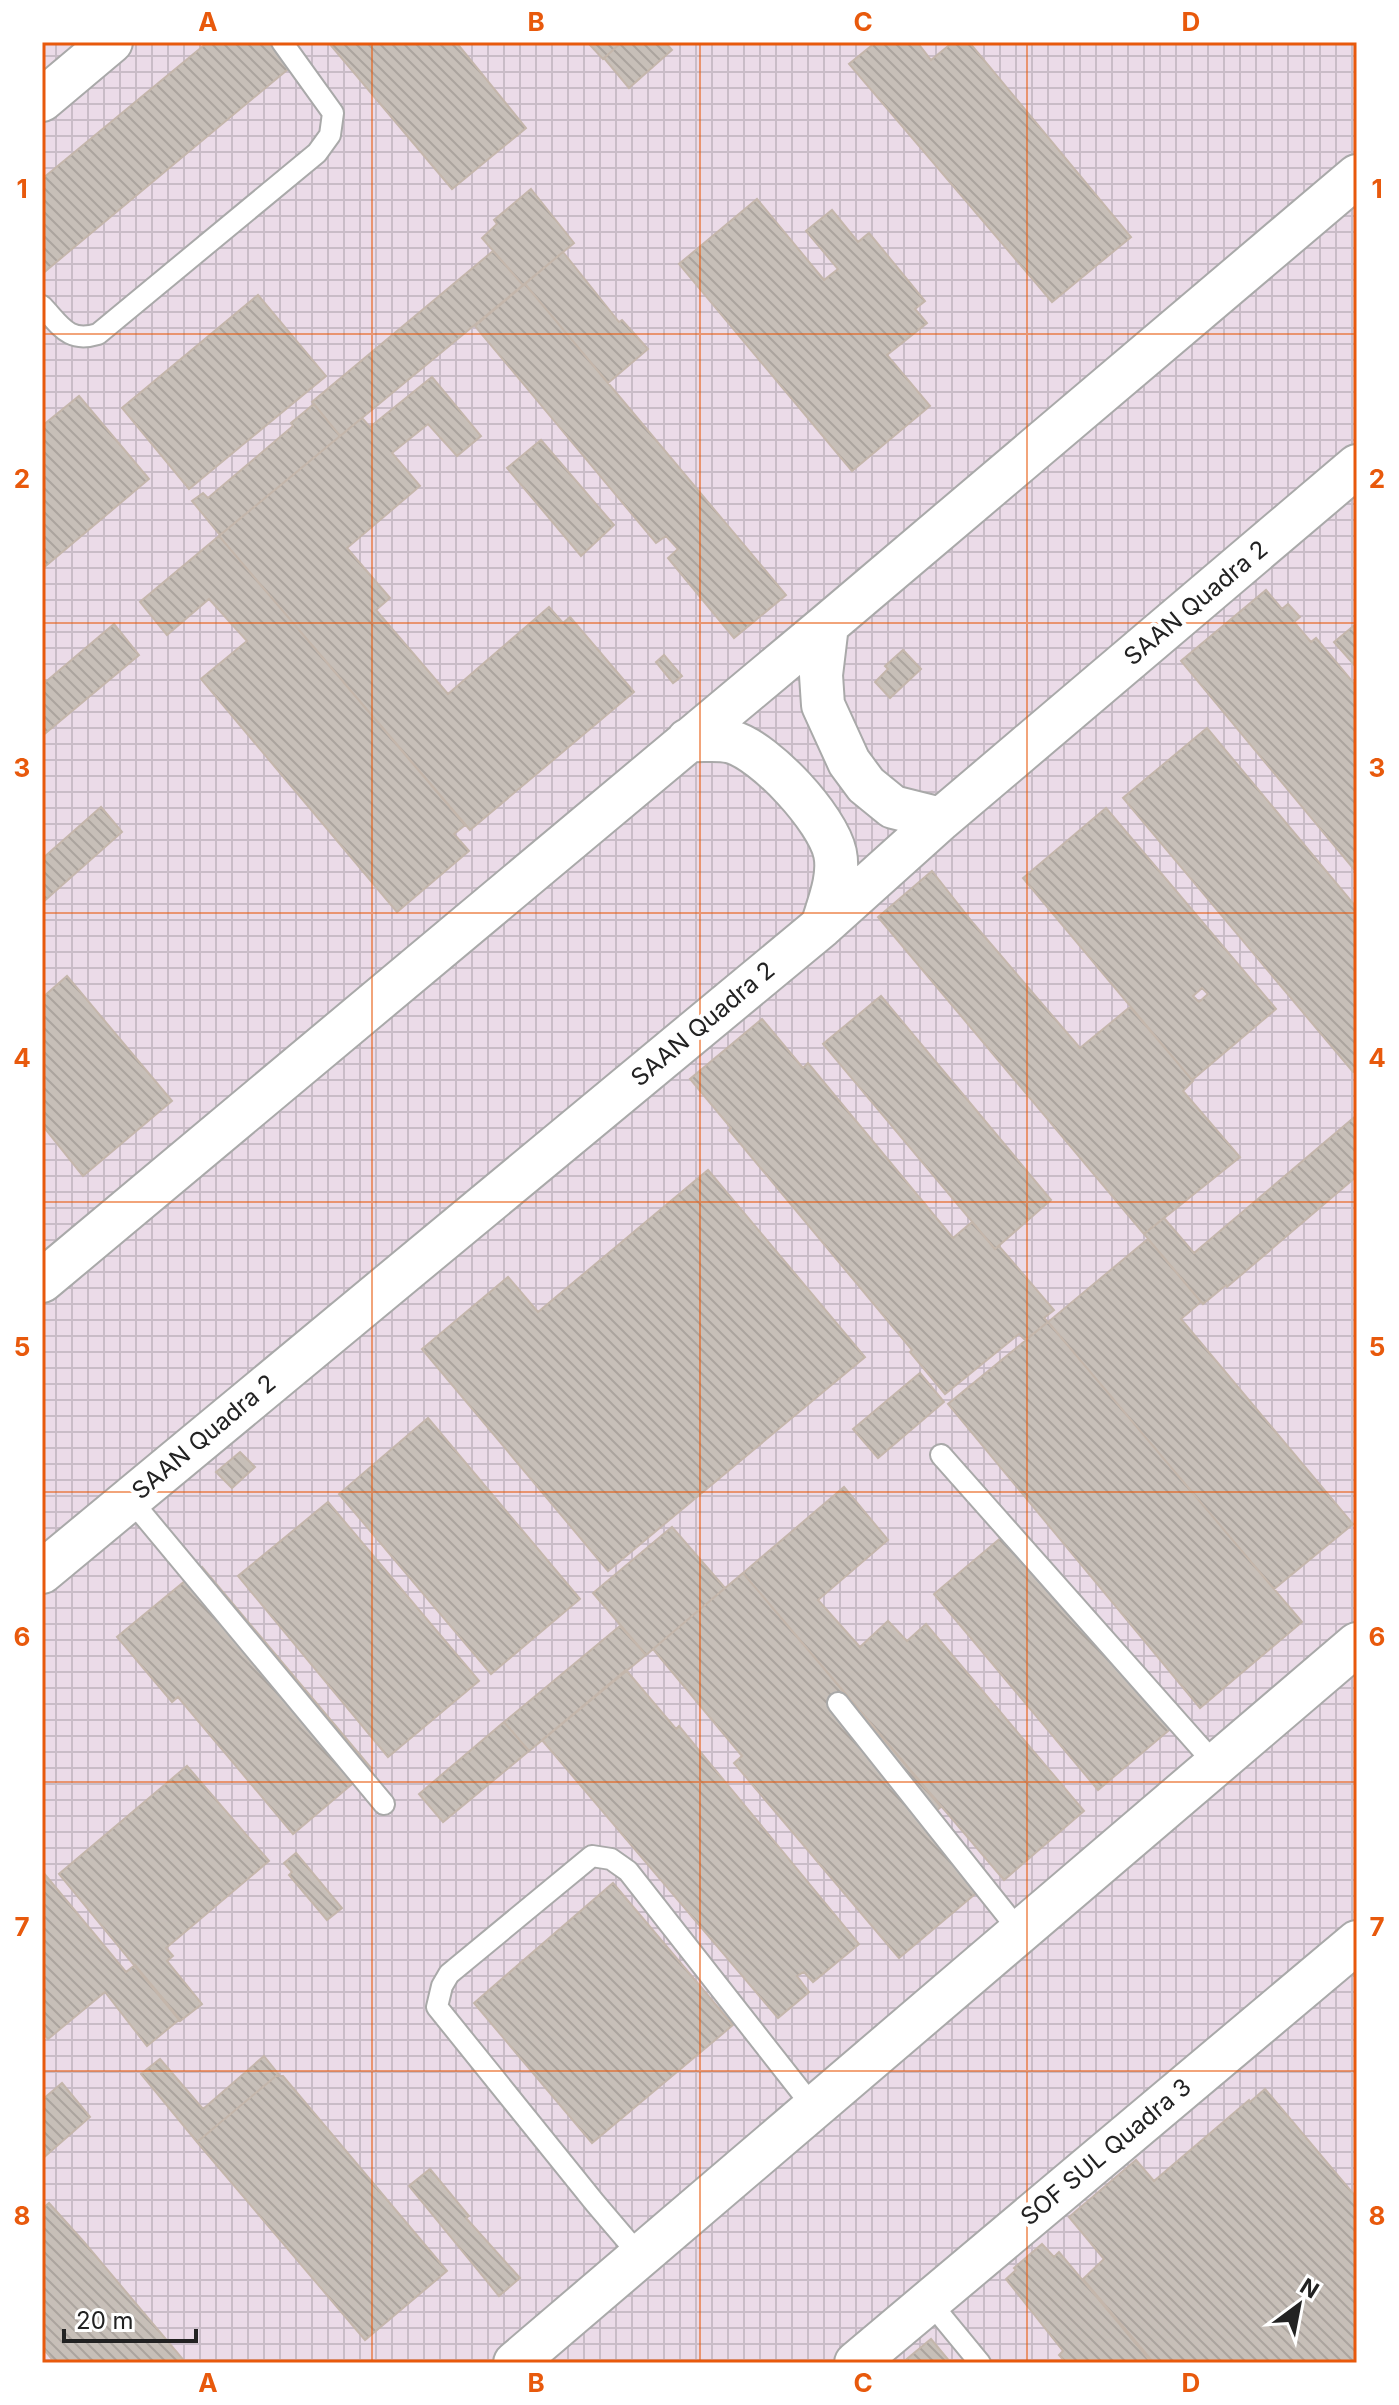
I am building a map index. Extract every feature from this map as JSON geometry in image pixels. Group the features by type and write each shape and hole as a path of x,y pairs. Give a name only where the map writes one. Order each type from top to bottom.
{"street":[{"path":"42,100 111,42"},
{"path":"42,1281 827,625 1357,176"},
{"name":"SAAN Quadra 2","path":"42,1572 822,926 941,819 1357,466"},
{"path":"827,625 821,675 823,705 849,762 866,785 893,807 941,819"},
{"path":"688,740 731,742 761,758 794,788 821,821 835,853 834,883 822,926"},
{"path":"515,2363 1357,1644"},
{"name":"SOF SUL Quadra 3","path":"856,2363 1357,1942"}],"lane":[{"path":"42,306 69,335 82,339 98,334 317,153 330,135 333,113 282,42"},
{"path":"941,1455 1216,1765"},
{"path":"130,1499 384,1804"},
{"path":"838,1703 1021,1933"},
{"path":"641,2257 437,2007 442,1986 449,1974 592,1856 611,1859 628,1871 814,2108"},
{"path":"929,2301 980,2363"}],"shaded area":[{"path":"42,42 1357,42 1357,2363 42,2363"}],"building":[{"path":"208,42 284,42 299,60 42,274 42,179"},
{"path":"328,42 456,42 526,128 452,189"},
{"path":"622,42 603,59 589,44"},
{"path":"622,42 665,42 672,50 629,88 604,58"},
{"path":"876,42 917,42 931,60 953,42 969,42 1131,237 1052,302 849,64"},
{"path":"531,189 574,243 523,285 482,238 497,224 494,220"},
{"path":"757,199 824,280 838,269 806,231 832,210 858,242 869,233 925,301 915,309 927,323 887,355 930,406 852,471 679,264"},
{"path":"493,251 523,285 340,436 312,402"},
{"path":"563,252 619,322 622,320 648,349 608,383 525,284"},
{"path":"525,284 786,595 734,638 668,558 678,549 666,536 656,543 475,326"},
{"path":"258,295 326,376 189,489 122,408"},
{"path":"432,377 481,436 457,456 428,424 392,453 420,486 347,548 390,598 376,610 448,694 549,607 563,623 570,617 634,692 470,830 219,536 362,418 370,427"},
{"path":"79,396 149,479 42,569 42,426"},
{"path":"314,404 340,436 220,535 192,501 203,493 208,498 293,426 291,423"},
{"path":"541,440 614,525 581,556 507,468"},
{"path":"219,536 465,825 454,834 469,851 397,912 201,679 247,641 209,599 167,635 140,602"},
{"path":"1266,590 1282,609 1288,604 1300,617 1294,622 1311,642 1316,638 1357,687 1357,873 1181,661"},
{"path":"1357,623 1357,668 1334,642"},
{"path":"114,624 139,655 42,736 42,685"},
{"path":"903,650 921,669 890,698 875,682 888,669 885,666"},
{"path":"664,655 682,676 673,683 656,662"},
{"path":"1207,728 1357,908 1357,1069 1353,1072 1123,798"},
{"path":"101,807 122,832 42,903 42,859"},
{"path":"1106,808 1276,1009 1192,1080 1023,878","holes":["1202,988 1208,994 1199,1002 1193,996"]},
{"path":"932,871 1080,1048 1130,1007 1193,1081 1183,1091 1240,1157 1144,1234 878,917"},
{"path":"67,976 172,1101 83,1176 42,1125 42,998"},
{"path":"881,996 1051,1200 995,1249 823,1044"},
{"path":"762,1019 803,1068 808,1063 953,1238 972,1222 995,1249 999,1246 1054,1310 1044,1318 1048,1322 1025,1340 1019,1334 945,1394 690,1079"},
{"path":"1357,1115 1357,1176 1203,1304 1144,1234 1164,1218 1194,1253"},
{"path":"708,1170 865,1357 608,1571 422,1349 508,1277 538,1312"},
{"path":"1148,1239 1201,1302 1181,1319 1353,1524 1274,1589 1048,1322"},
{"path":"1048,1322 1302,1622 1200,1708 948,1404"},
{"path":"920,1373 944,1402 878,1458 853,1429"},
{"path":"428,1418 580,1599 491,1674 339,1494"},
{"path":"240,1452 255,1467 232,1488 216,1472"},
{"path":"844,1487 888,1540 818,1600 860,1647 888,1621 907,1641 926,1624 1084,1811 1004,1880 743,1573"},
{"path":"328,1502 479,1681 388,1757 238,1576"},
{"path":"1015,1526 1180,1721 1098,1790 934,1594"},
{"path":"672,1527 725,1588 646,1655 593,1593"},
{"path":"202,1567 371,1768 293,1834 178,1697 172,1702 117,1637"},
{"path":"743,1573 941,1807 923,1822 980,1890 899,1958 734,1763 742,1756 653,1649"},
{"path":"620,1626 646,1655 529,1751 504,1722"},
{"path":"626,1670 676,1729 679,1726 859,1944 813,1982 804,1972 797,1976 809,1992 778,2018 542,1740"},
{"path":"504,1722 529,1751 443,1822 419,1794"},
{"path":"187,1766 269,1861 166,1948 173,1956 167,1961 202,2004 180,2021 59,1874"},
{"path":"296,1853 342,1908 327,1920 289,1875 292,1872 284,1863"},
{"path":"42,1871 126,1972 135,1965 180,2019 147,2046 105,1992 48,2039 42,2032"},
{"path":"613,1883 733,2025 592,2143 474,2003"},
{"path":"264,2056 280,2076 276,2076 197,2142 141,2074 160,2059 203,2109"},
{"path":"276,2076 283,2076 447,2271 365,2340 197,2142"},
{"path":"62,2083 90,2117 42,2159 42,2100"},
{"path":"1265,2089 1357,2198 1357,2363 1154,2363 1083,2279 1104,2259 1069,2217 1136,2160 1154,2181"},
{"path":"430,2169 469,2216 466,2218 520,2278 499,2296 409,2186"},
{"path":"49,2203 186,2363 55,2363 42,2347 42,2209"},
{"path":"1042,2244 1054,2257 1059,2252 1152,2363 1066,2363 1059,2355 1063,2351 1006,2279"},
{"path":"931,2339 951,2363 902,2363"}]}
